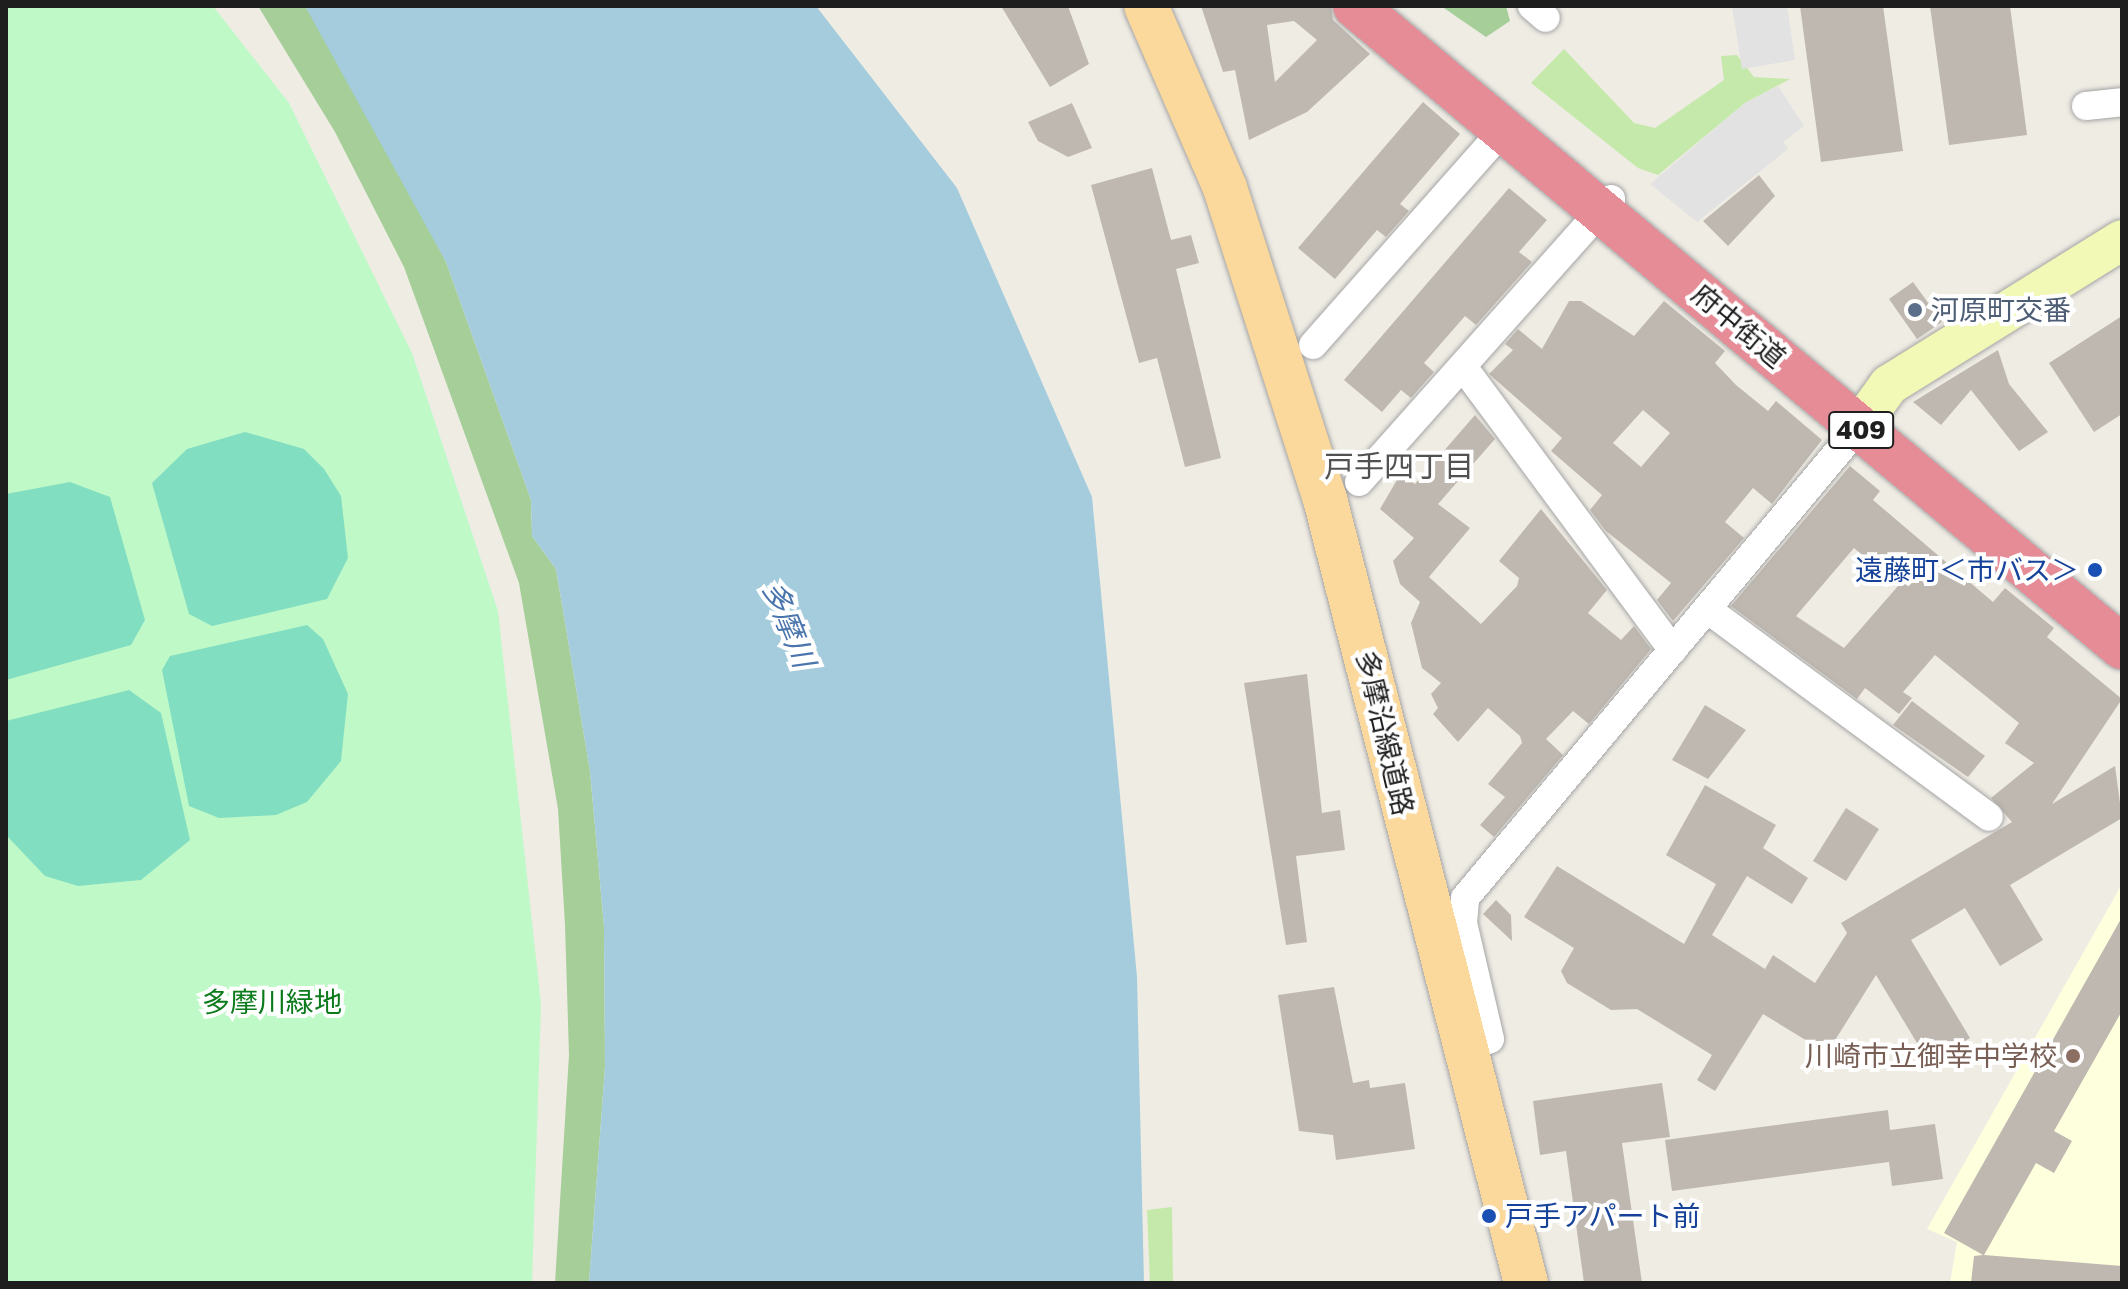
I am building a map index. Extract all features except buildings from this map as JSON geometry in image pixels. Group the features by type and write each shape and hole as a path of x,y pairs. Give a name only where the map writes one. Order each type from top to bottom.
{"highway":[{"name":"府中街道","path":"1355,6 1608,203 1865,420 2122,647"},
{"name":"府中街道","path":"1397,6 1491,109"},
{"name":"府中街道","path":"1865,420 2122,610"}],"main road":[{"name":"多摩沿線道路","path":"1146,6 1225,188 1346,572 1461,1051 1526,1283"},
{"name":"多摩沿線道路","path":"1158,6 1227,166 1225,188"},
{"path":"1173,6 1188,35 1187,72"}],"street":[{"path":"2086,106 2122,102"},
{"path":"1313,345 1491,109"},
{"path":"1359,482 1464,368 1608,203"},
{"path":"1461,1051 1490,1039 1463,923 1465,898 1865,420 1889,385 2122,240"},
{"path":"1464,368 1673,650"},
{"path":"1707,609 1989,817"}],"shaded area":[{"path":"1732,6 1787,6 1795,60 1742,69"},
{"path":"1778,86 1804,126 1783,142 1788,149 1697,222 1650,184 1745,103"},
{"name":"川崎市立御幸中学校","path":"2122,884 2122,1283 1950,1283 1957,1242 1927,1229"}],"green space":[{"name":"多摩川緑地","path":"6,6 213,6 289,103 412,353 498,611 541,1004 532,1283 6,1283"},
{"path":"258,6 305,6 350,79 446,262 531,500 532,536 556,569 590,771 604,927 605,1067 589,1283 555,1283 569,1055 565,925 558,809 519,583 404,267 335,132"},
{"path":"1441,6 1506,6 1510,21 1486,37"},
{"path":"1564,49 1634,123 1655,128 1724,80 1721,56 1737,55 1754,77 1790,79 1745,103 1658,175 1638,168 1531,83"},
{"path":"245,432 304,449 324,469 341,496 348,558 327,599 212,626 189,614 152,483 187,449"},
{"path":"70,482 110,497 145,620 131,645 6,680 6,494"},
{"path":"307,625 323,639 348,694 341,761 307,802 276,815 219,818 189,806 162,670 170,656"},
{"path":"129,690 161,713 190,840 141,880 78,886 45,876 6,835 6,721"},
{"path":"1172,1207 1173,1283 1150,1283 1147,1210"}],"water":[{"name":"多摩川","path":"305,6 816,6 957,188 1092,497 1137,977 1144,1283 589,1283 605,1067 604,927 590,771 556,569 532,536 531,500 446,262"}],"place":[{"name":"河原町交番","path":"1915,310"},
{"name":"遠藤町＜市バス＞","path":"2095,570"},
{"name":"川崎市立御幸中学校","path":"2073,1056"},
{"name":"戸手アパート前","path":"1489,1216"}],"district":[{"name":"戸手四丁目","path":"1399,466"}]}
